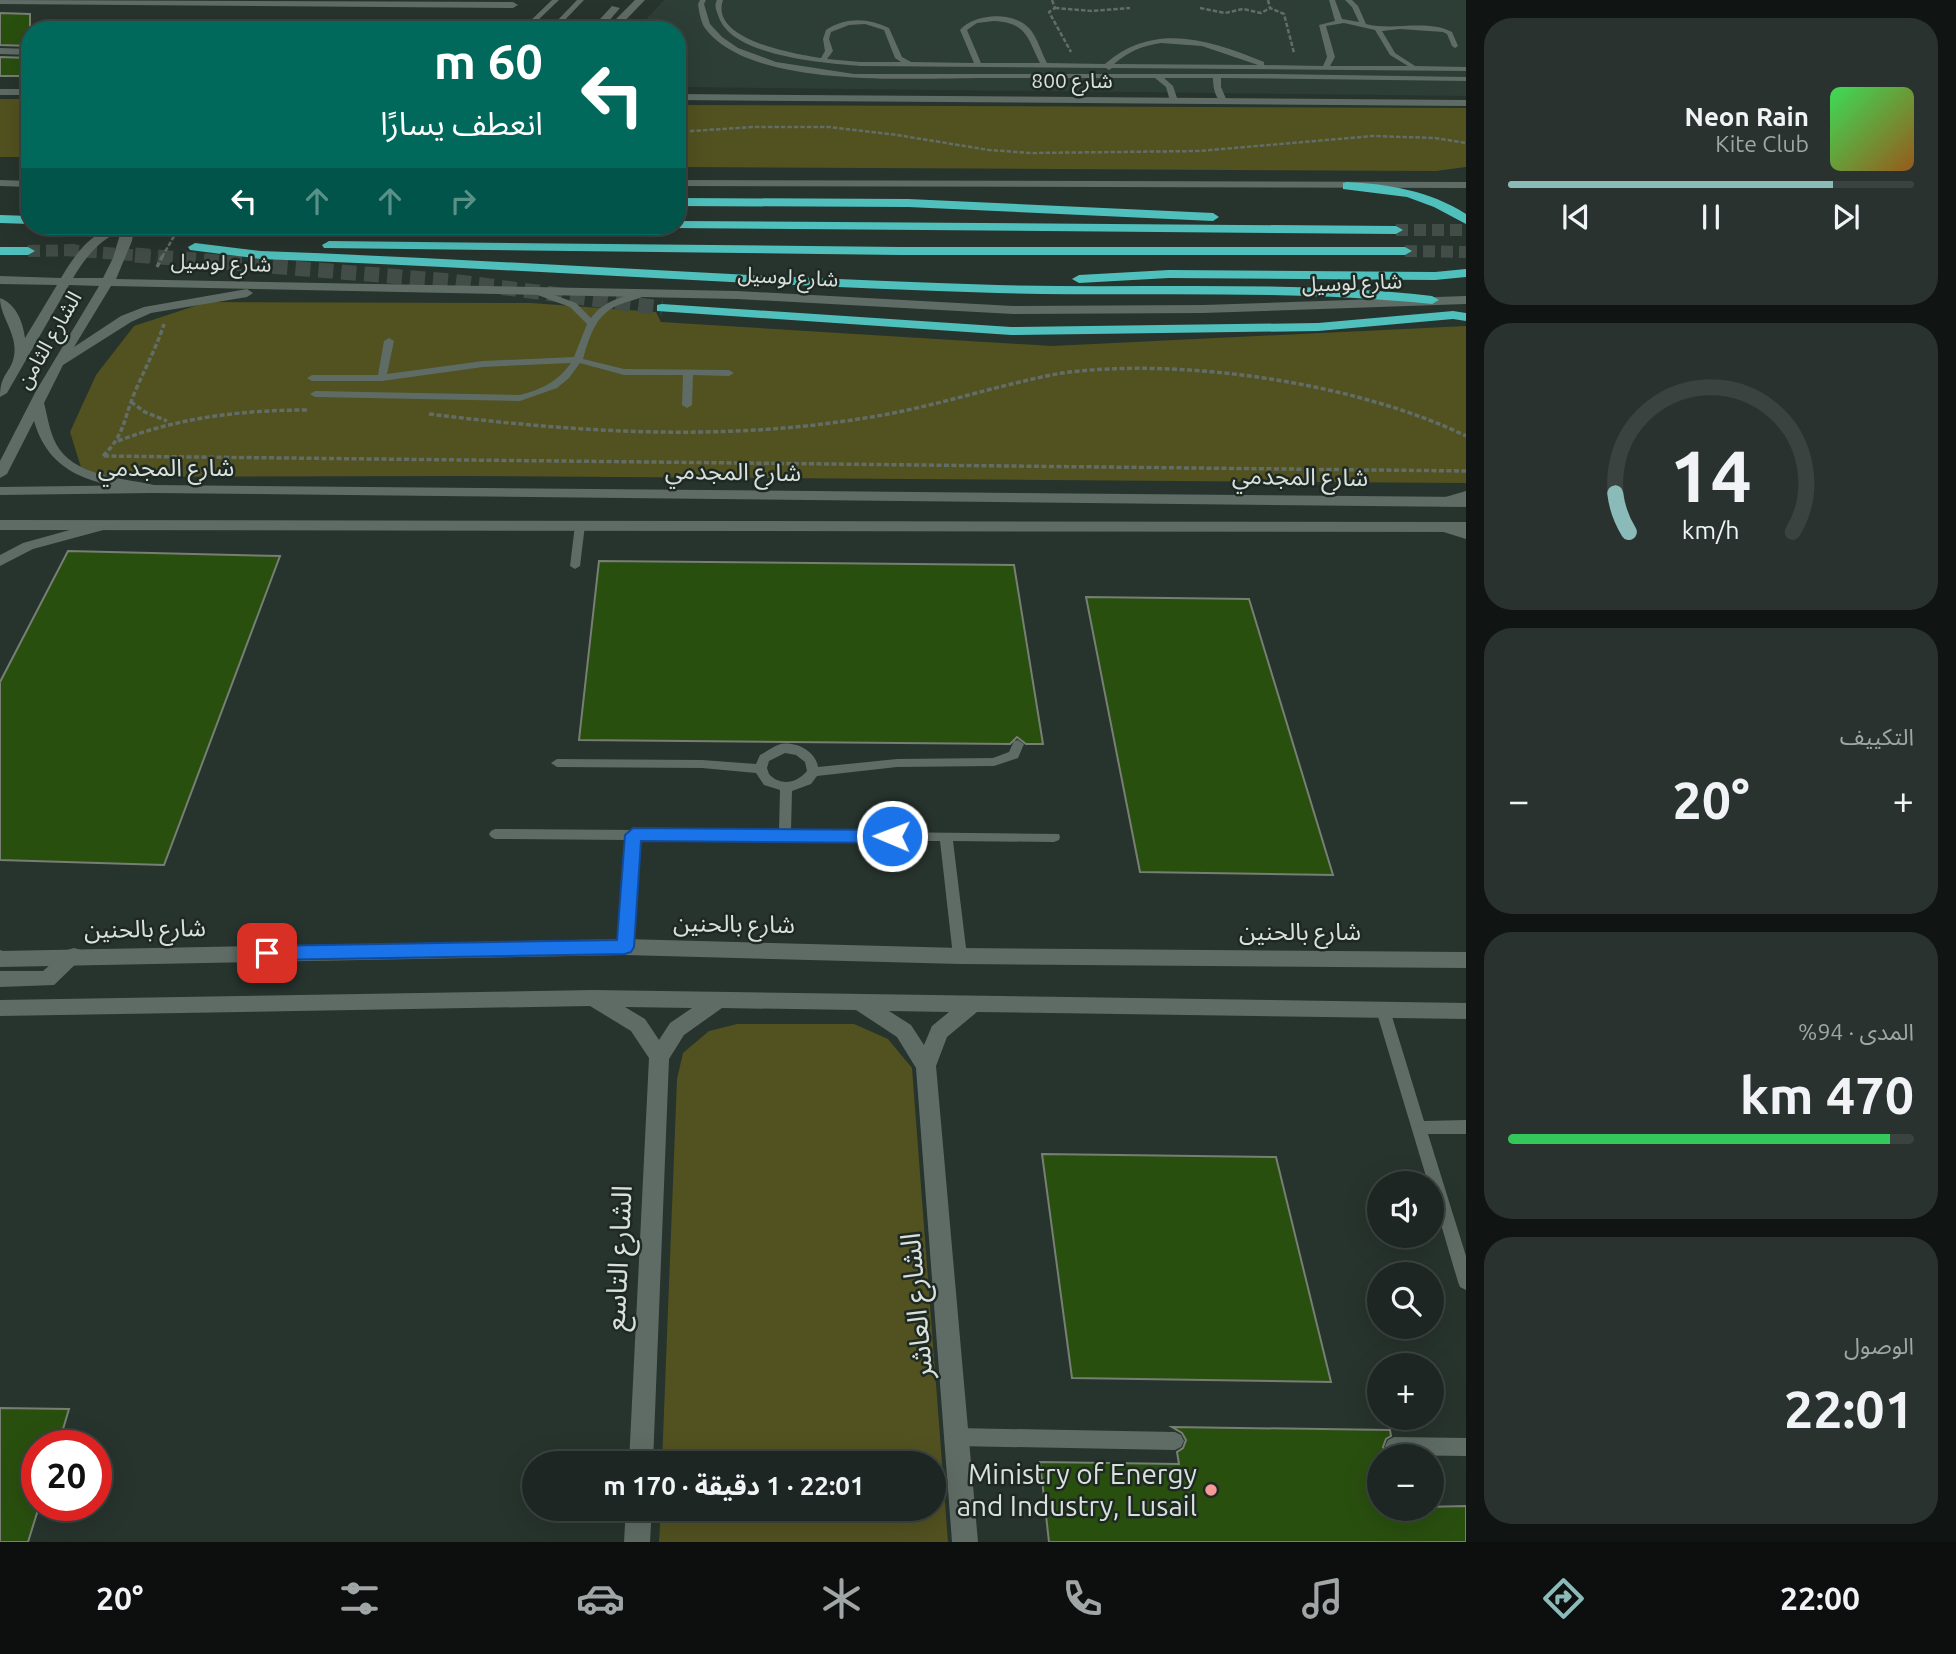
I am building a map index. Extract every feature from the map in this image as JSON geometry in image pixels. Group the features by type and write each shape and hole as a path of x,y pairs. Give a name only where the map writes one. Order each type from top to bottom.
{"highway":[{"path":"1347,186 1412,194 1435,201 1466,220"},
{"path":"686,202 908,203 1164,214 1239,219 1279,229"},
{"path":"0,219 21,220"},
{"name":"شارع لوسيل","path":"686,225 1396,230"},
{"name":"شارع لوسيل","path":"177,247 371,245 900,251 1405,251"},
{"path":"195,247 261,255 1054,290 1364,291 1432,300"},
{"path":"0,250 28,251"},
{"path":"1435,276 1466,260"},
{"path":"1054,290 1080,279 1114,276 1435,276 1466,273"},
{"path":"662,308 1011,331 1318,327 1453,315 1466,317"}],"street":[{"path":"603,21 622,0"},
{"path":"619,21 639,0"},
{"path":"0,1 459,2 513,5"},
{"path":"0,51 21,51"},
{"path":"0,92 21,92"},
{"name":"شارع 800","path":"686,97 1466,103"},
{"path":"686,183 1466,185"},
{"name":"الشارع الثامن","path":"0,393 81,254 104,235"},
{"name":"الشارع الثامن","path":"0,474 57,364 107,281 127,241 126,235"},
{"path":"0,279 107,281"},
{"name":"شارع لوسيل","path":"107,281 737,295 1013,310 1372,305 1466,300"},
{"path":"57,364 126,319 148,310 289,287"},
{"path":"0,302 10,310 17,324 21,359"},
{"path":"37,403 44,433 56,455 89,474 153,489"},
{"name":"شارع المجدمي","path":"0,491 153,489 1466,502"},
{"path":"1447,501 1466,495"},
{"name":"شارع المجدمي","path":"0,525 1466,527"},
{"path":"0,561 28,546 102,526"},
{"path":"1442,527 1466,534"},
{"name":"شارع بالحنين","path":"1,958 625,947 960,956 1466,960"},
{"path":"0,979 47,979 74,957"},
{"path":"594,998 638,1025 659,1057 677,1029 718,1000"},
{"path":"0,1008 594,998 1466,1011"},
{"name":"الشارع العاشر","path":"859,1002 904,1031 926,1066"},
{"name":"الشارع العاشر","path":"965,1542 926,1066 939,1032 971,1005"},
{"name":"الشارع التاسع","path":"642,1451 659,1057"},
{"path":"637,1542 638,1521"}],"lane":[{"path":"533,21 556,0"},
{"path":"560,21 581,0"},
{"path":"703,0 701,4 706,24 727,44 759,60 808,71 854,76 1466,79"},
{"path":"720,0 718,5 724,23 749,41 779,53 822,61 912,65 1466,69"},
{"path":"1332,0 1339,22"},
{"path":"1348,0 1355,6 1363,24"},
{"path":"978,65 963,30 971,22 990,20 1017,23 1026,29 1044,65"},
{"path":"822,61 829,51 826,35 828,31 841,23 868,22 887,29 899,58 912,65"},
{"path":"1326,67 1331,57 1322,25 1339,22 1363,24 1378,29 1400,27 1444,30 1450,33 1455,46"},
{"path":"1378,29 1395,58 1419,69"},
{"path":"1108,65 1118,54 1135,45 1170,41 1226,50 1267,66 1273,76"},
{"path":"941,65 942,76"},
{"path":"1108,65 1112,76"},
{"path":"1443,69 1450,79"},
{"path":"1157,76 1169,86 1174,101"},
{"path":"1217,76 1217,88 1223,101"},
{"path":"533,291 555,296 573,305 590,322"},
{"path":"315,394 520,398 551,390 565,380 578,360 590,322 611,305 645,294"},
{"path":"382,378 389,341"},
{"path":"312,378 382,378 483,364 578,360 624,372 729,373"},
{"path":"687,405 688,372"},
{"path":"575,566 580,525"},
{"path":"813,772 811,760 806,755 784,748 769,753 760,769 768,782 786,787 803,783 813,772 897,763 994,762 1014,755 1018,744"},
{"path":"557,763 702,764 760,769"},
{"path":"785,835 786,787"},
{"path":"495,834 1054,837"},
{"path":"625,947 633,835"},
{"path":"946,837 960,956"},
{"path":"1383,1010 1466,1282"},
{"path":"1419,1128 1466,1127"},
{"path":"956,1437 1175,1441"},
{"path":"1444,1447 1466,1447"}],"path":[{"path":"1052,0 1055,8"},
{"path":"1268,0 1270,8"},
{"path":"1077,65 1049,12 1055,8 1105,12 1130,8"},
{"path":"1200,8 1225,13 1242,9 1261,13 1270,8"},
{"path":"1270,8 1284,14 1298,67"},
{"path":"686,131 747,127 817,127 878,132 1025,153 1067,151 1123,154 1216,150 1343,137 1394,135 1466,143"},
{"path":"104,456 118,441 131,402 165,326 148,310"},
{"path":"425,414 545,428 619,433 694,434 782,429 910,410 1032,379 1085,370 1166,370 1241,373 1319,387 1388,407 1466,436"},
{"path":"131,402 145,412 168,422"},
{"path":"118,441 168,422 269,410 317,410"},
{"path":"75,468 104,456 1466,471"}],"shaded area":[{"path":"664,0 1466,0 1466,96 686,87 686,21 644,21"},
{"path":"0,99 21,99 21,157 0,157"},
{"path":"686,105 1466,108 1466,167 1436,171 686,167"},
{"path":"207,302 531,303 656,312 661,322 1052,346 1466,326 1466,483 463,476 84,477 70,432 96,375 134,326"},
{"path":"737,1024 854,1024 888,1039 912,1068 941,1451 662,1451 677,1079 683,1053 709,1031"},
{"path":"946,1516 948,1542 659,1542 660,1521 946,1521"}],"building":[{"path":"0,13 30,14 30,21 21,21 21,46 0,45"},
{"path":"0,57 21,58 21,76 0,76"},
{"path":"68,551 280,556 164,865 0,860 0,682"},
{"path":"599,561 1014,565 1043,744 1026,744 1017,737 1010,744 579,740"},
{"path":"1086,597 1249,599 1333,875 1140,872"},
{"path":"1042,1154 1276,1157 1331,1382 1072,1378"},
{"path":"0,1408 69,1409 63,1430 21,1430 21,1521 35,1521 28,1542 0,1542"},
{"name":"Ministry of Energy and Industry, Lusail","path":"1172,1427 1390,1430 1391,1436 1384,1444 1367,1444 1367,1521 1444,1521 1444,1507 1466,1506 1466,1542 1049,1542 1040,1462 1179,1464 1177,1452 1183,1448 1186,1440 1182,1433"}],"tunnel":[{"path":"1396,230 1466,230"},
{"path":"28,251 69,250"},
{"path":"69,250 157,257"},
{"path":"69,250 79,250"},
{"path":"1405,251 1466,252"},
{"path":"135,255 451,281 662,308"}],"place":[{"name":"Ministry of Energy and Industry, Lusail","path":"1211,1490"}],"route":[{"path":"267,953 625,947 633,835 892,836"}]}
